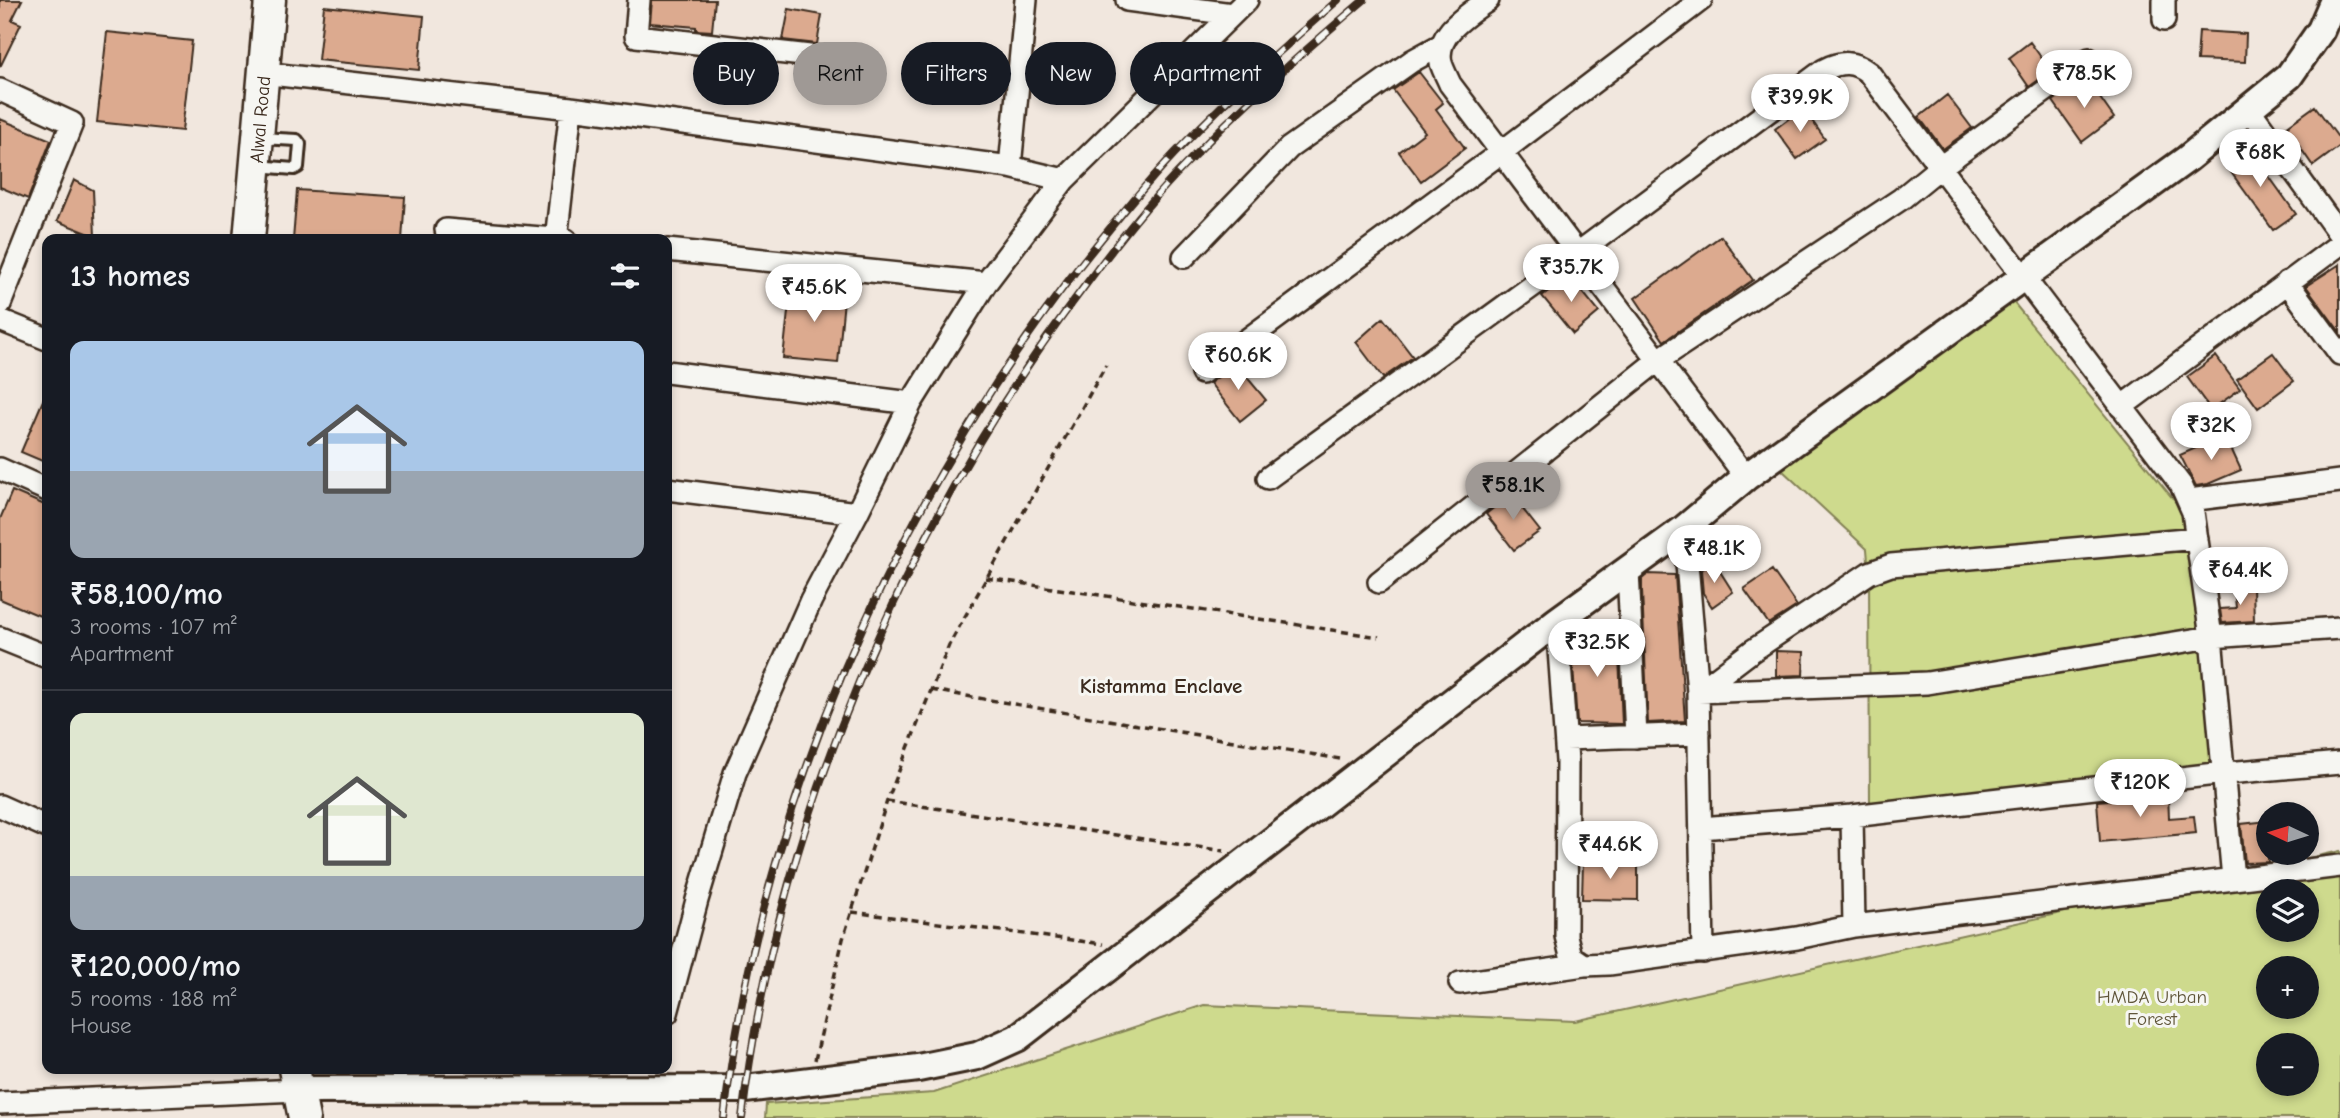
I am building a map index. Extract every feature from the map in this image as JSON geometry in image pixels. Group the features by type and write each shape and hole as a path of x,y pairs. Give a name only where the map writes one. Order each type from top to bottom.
{"main road":[{"name":"Alwal Road","path":"249,234 270,0"}],"street":[{"path":"639,0 636,36 793,54"},
{"path":"1010,167 1026,0"},
{"path":"1127,0 1239,7"},
{"path":"1184,257 1289,148 1412,61 1441,45 1450,31 1488,0"},
{"path":"1202,373 1503,151 1701,0"},
{"path":"0,1103 299,1092 745,1089 918,1069 977,1056 1017,1038 1557,621 1684,529 1746,477 2187,159 2289,76 2321,30 2334,0"},
{"path":"672,994 735,773 811,600 911,403 986,283 1064,180 1239,7"},
{"path":"1441,45 1441,62 1450,84 1746,477"},
{"path":"1379,582 1657,361 1901,199 1939,168 2089,59"},
{"path":"1268,478 1833,65 1846,62 1858,64 1869,73 2181,485 2189,500 2211,637 2233,880"},
{"path":"262,73 571,108 1010,167 1064,180"},
{"path":"0,90 72,123 0,304"},
{"path":"559,234 571,108"},
{"path":"2249,109 2340,235"},
{"path":"446,229 502,234"},
{"path":"2121,407 2340,244"},
{"path":"672,251 986,283"},
{"path":"2287,282 2340,354"},
{"path":"0,320 42,337"},
{"path":"672,373 911,403"},
{"path":"0,469 42,488"},
{"path":"2189,500 2340,481"},
{"path":"672,490 857,513"},
{"path":"1684,529 1698,692 1703,952"},
{"path":"1698,692 1752,651 1869,573 1891,565 2197,538"},
{"path":"1628,569 1636,737"},
{"path":"1557,621 1566,739 1566,936 1571,956 1584,965"},
{"path":"1698,692 1927,683 2211,637 2340,628"},
{"path":"0,638 42,655"},
{"path":"1566,739 1699,734"},
{"path":"1701,828 1852,816 2223,773 2340,763"},
{"path":"0,806 42,825"},
{"path":"1852,816 1854,926"},
{"path":"1460,983 1584,965 1703,952 1797,938 1854,926 2340,866"}],"path":[{"path":"810,1082 852,912 887,801 949,645 1106,365"},
{"path":"986,579 1379,637"},
{"path":"931,690 1373,765"},
{"path":"887,801 1253,855"},
{"path":"852,912 1136,948"}],"green space":[{"path":"2010,298 2191,521 2216,772 1870,809 1867,549 1782,470"},
{"name":"HMDA Urban Forest","path":"2340,851 2340,1118 765,1118 766,1104 934,1093 1204,1005 1575,1021 2277,865 2319,865 2319,856"}],"building":[{"path":"0,0 22,0 12,20 21,24 0,67"},
{"path":"652,0 715,0 712,31 650,23"},
{"path":"324,6 424,16 419,70 318,60"},
{"path":"789,9 822,15 817,42 783,40"},
{"path":"2199,31 2246,34 2245,62 2197,60"},
{"path":"107,32 192,41 182,131 97,122"},
{"path":"2030,42 2051,71 2029,87 2009,58"},
{"path":"1419,72 1443,103 1436,109 1465,148 1421,181 1399,152 1425,132 1393,90"},
{"path":"2086,78 2114,118 2082,142 2053,101"},
{"path":"1947,95 1972,128 1943,149 1919,117"},
{"path":"2315,106 2340,140 2340,146 2313,166 2286,127"},
{"path":"1803,108 1825,139 1797,159 1775,129"},
{"path":"0,119 51,140 28,199 0,187"},
{"path":"2248,147 2296,214 2273,230 2225,164"},
{"path":"74,180 93,190 95,234 57,221"},
{"path":"297,190 405,197 402,234 293,234"},
{"path":"1721,236 1753,280 1664,341 1635,298"},
{"path":"2340,264 2340,332 2306,286"},
{"path":"1569,275 1599,312 1573,334 1542,296"},
{"path":"791,284 845,289 838,363 783,358"},
{"path":"1383,318 1413,357 1383,378 1356,342"},
{"path":"2273,353 2294,381 2258,408 2237,379"},
{"path":"2216,356 2240,389 2211,410 2187,377"},
{"path":"1236,364 1266,400 1240,421 1210,383"},
{"path":"42,403 42,461 21,452"},
{"path":"2225,435 2241,470 2208,484 2196,486 2180,455"},
{"path":"12,491 42,504 42,617 0,599 0,519"},
{"path":"1511,494 1540,531 1514,550 1486,514"},
{"path":"1714,562 1733,592 1712,607 1703,593 1701,570"},
{"path":"1772,570 1797,606 1769,624 1744,589"},
{"path":"1648,574 1675,575 1685,721 1648,723 1642,579"},
{"path":"2253,586 2254,621 2222,623 2220,609 2236,608 2234,588"},
{"path":"1602,633 1618,633 1622,724 1577,723 1571,637 1602,637"},
{"path":"1776,651 1804,652 1803,675 1776,676"},
{"path":"2168,795 2169,818 2194,816 2196,833 2100,842 2097,801"},
{"path":"2256,822 2256,863 2245,863 2241,824"},
{"path":"1583,862 1638,862 1638,900 1582,899"}],"railway":[{"path":"724,1118 742,1004 768,891 803,779 844,669 893,563 949,460 1011,361 1078,268 1138,195 1214,113 1338,0"},
{"path":"742,1118 759,1008 785,898 819,788 859,681 907,576 960,475 1020,378 1084,287 1145,209 1228,122 1364,0"}],"district":[{"name":"Kistamma Enclave","path":"1161,686"}]}
